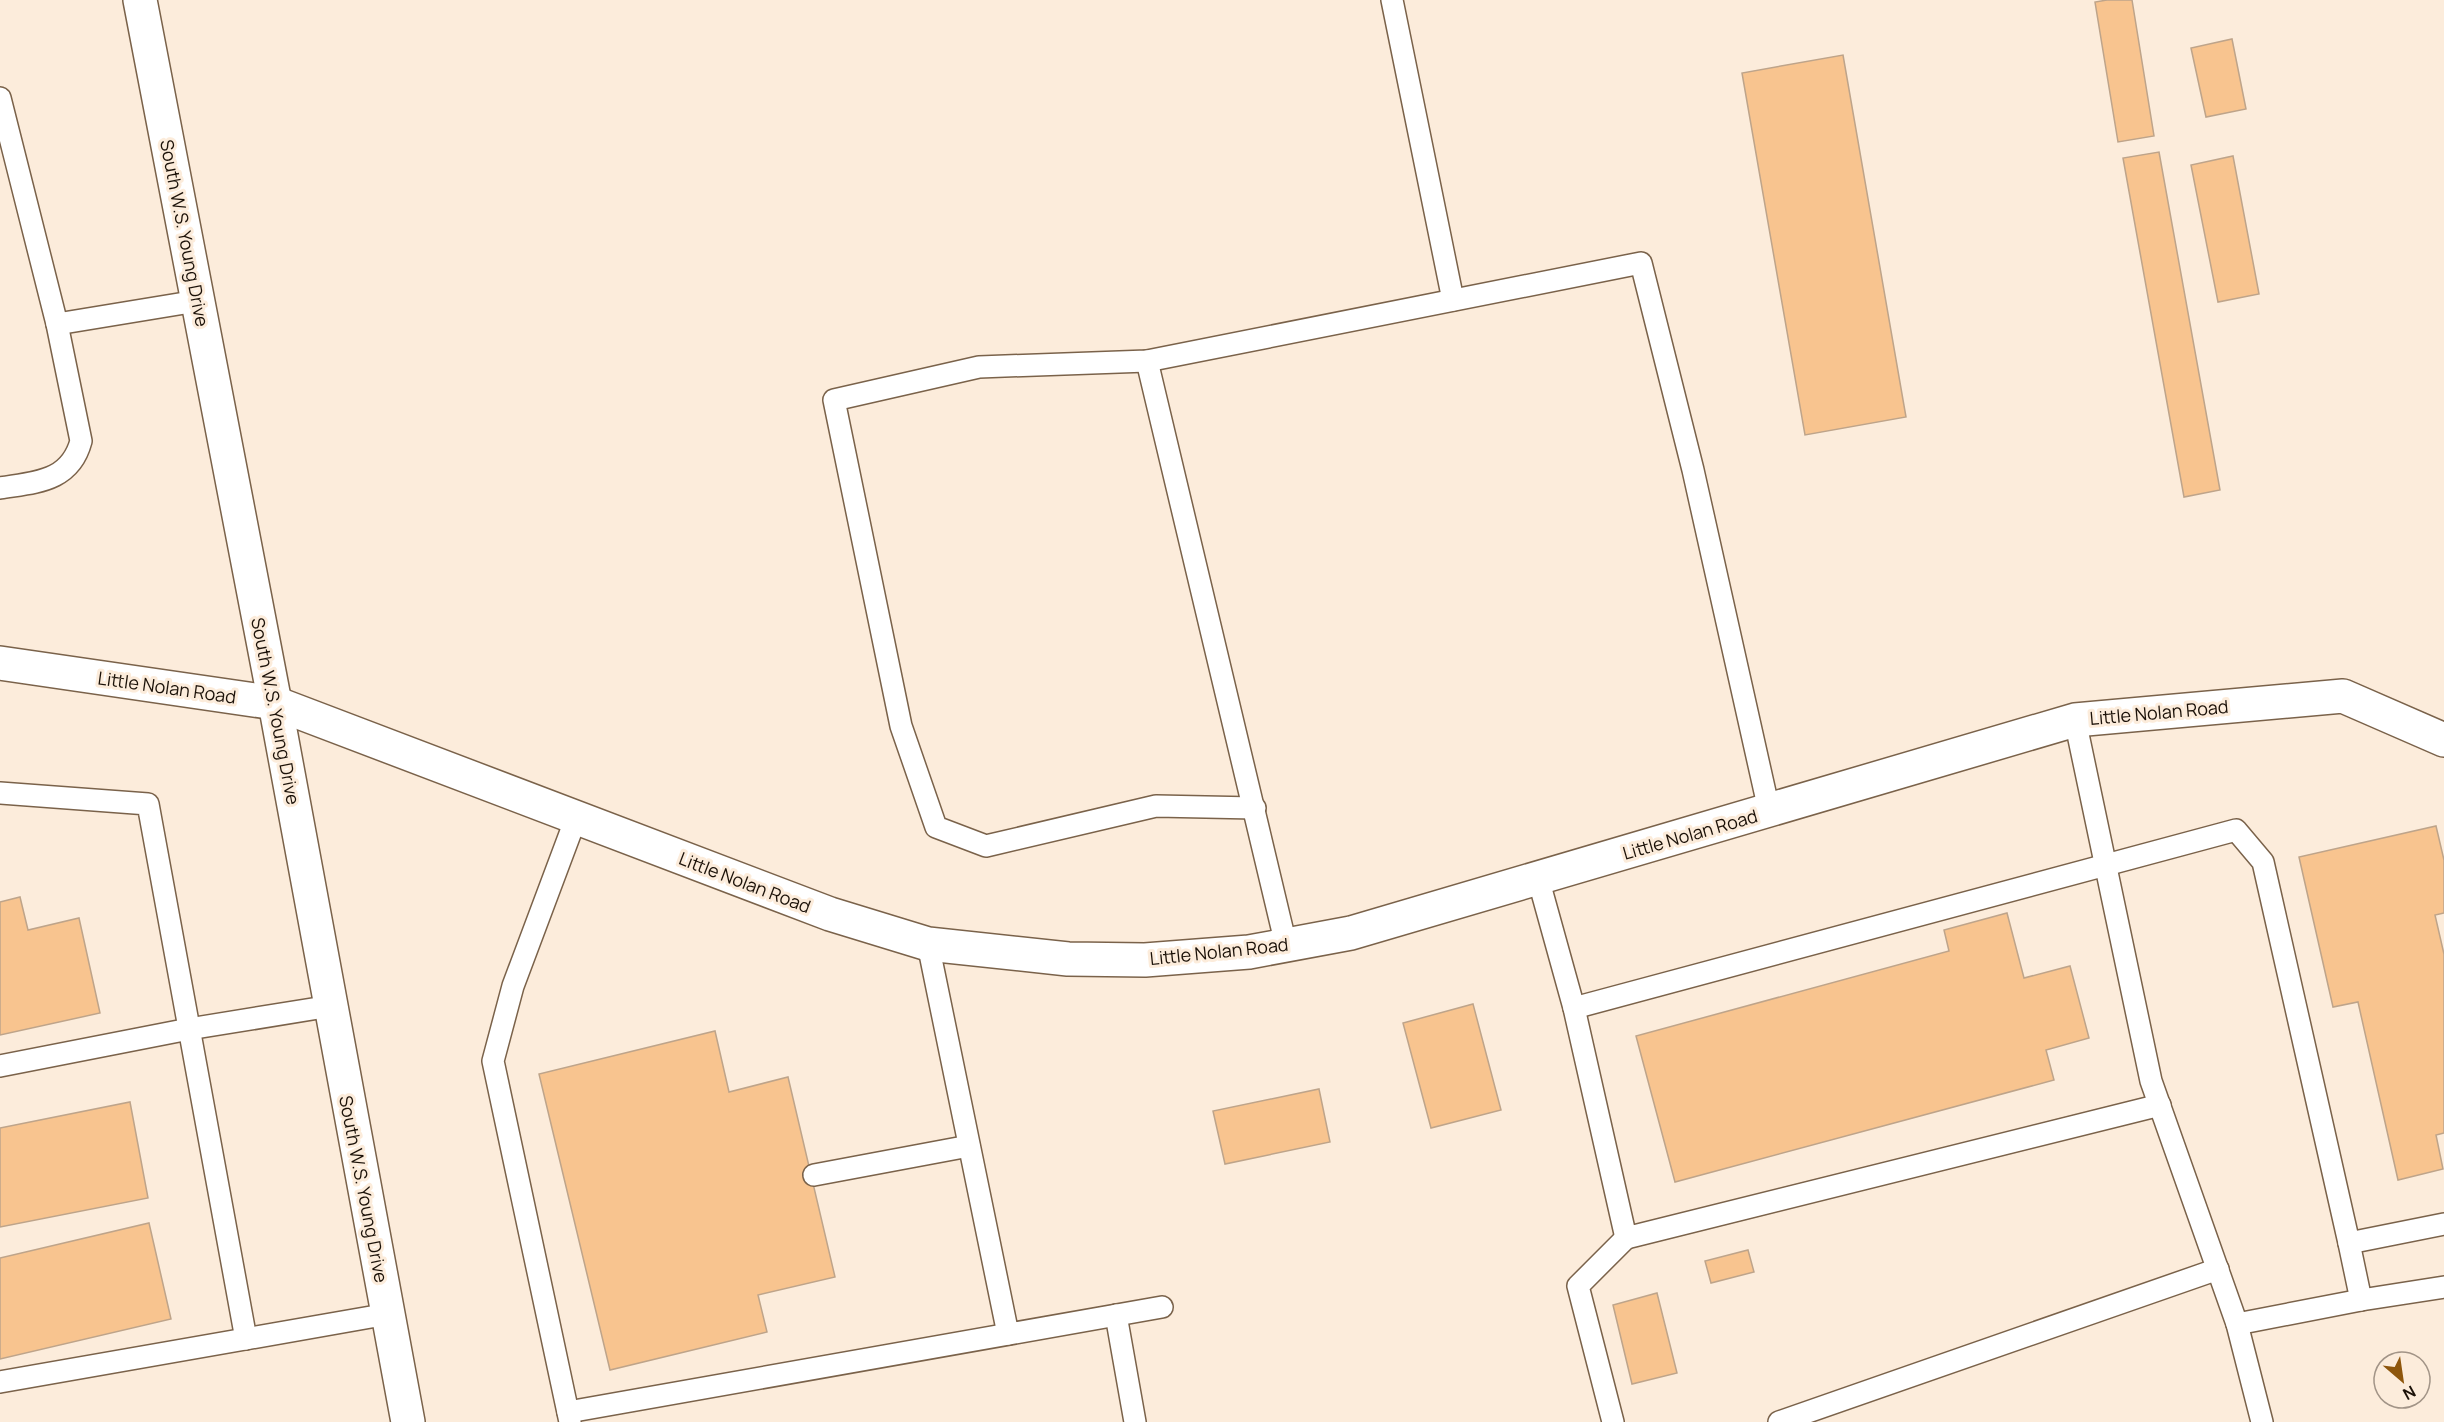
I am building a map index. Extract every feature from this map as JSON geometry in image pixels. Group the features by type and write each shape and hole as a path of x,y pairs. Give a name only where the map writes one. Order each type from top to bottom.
{"street":[{"name":"South W.S. Young Drive","path":"140,0 275,703 408,1422"},
{"name":"Little Nolan Road","path":"0,663 275,703 830,914 928,944 1068,959 1134,960 1249,952 1351,933 2075,720 2343,696 2444,740"}],"lane":[{"path":"1392,0 1453,300"},
{"path":"0,100 57,324 81,441 78,451 67,467 47,480 0,488"},
{"path":"1255,808 1156,806 986,846 936,827 901,726 834,400 979,367 1147,361 1641,263 1693,470 1769,810"},
{"path":"57,324 197,301"},
{"path":"1147,361 1286,945"},
{"path":"2075,720 2151,1081 2238,1324 2262,1422"},
{"path":"0,793 148,804 246,1339"},
{"path":"576,818 513,986 493,1061 569,1417 1162,1307"},
{"path":"1574,1008 2236,830 2263,862 2361,1300"},
{"path":"1538,878 1574,1008 1626,1238"},
{"path":"928,944 1008,1334"},
{"path":"0,1066 189,1029 331,1006"},
{"path":"1613,1422 1578,1286 1626,1238 2160,1105"},
{"path":"814,1175 969,1146"},
{"path":"2349,1243 2444,1224"},
{"path":"1779,1422 2218,1269"},
{"path":"2238,1324 2361,1300 2444,1287"},
{"path":"0,1382 388,1314"},
{"path":"1116,1315 1135,1422"}],"building":[{"path":"2132,0 2154,136 2118,142 2095,2"},
{"path":"2232,39 2246,109 2206,117 2191,48"},
{"path":"1843,55 1906,417 1805,435 1742,73"},
{"path":"2159,152 2220,490 2184,497 2123,158"},
{"path":"2233,156 2259,294 2218,302 2191,165"},
{"path":"2436,826 2444,860 2444,913 2435,915 2444,954 2444,1133 2436,1135 2443,1169 2398,1180 2358,1002 2333,1007 2299,857"},
{"path":"20,897 28,930 79,918 100,1013 0,1035 0,902"},
{"path":"2007,913 2024,978 2070,966 2089,1038 2046,1050 2054,1080 1675,1182 1636,1036 1949,951 1944,930"},
{"path":"1473,1004 1501,1110 1431,1128 1403,1023"},
{"path":"715,1031 729,1092 788,1077 835,1277 758,1295 767,1332 610,1370 539,1074"},
{"path":"1319,1089 1330,1142 1225,1164 1213,1111"},
{"path":"130,1102 148,1198 0,1227 0,1128"},
{"path":"149,1223 171,1319 0,1359 0,1258"},
{"path":"1748,1250 1754,1272 1711,1283 1705,1261"},
{"path":"1657,1293 1677,1373 1632,1384 1613,1305"}]}
